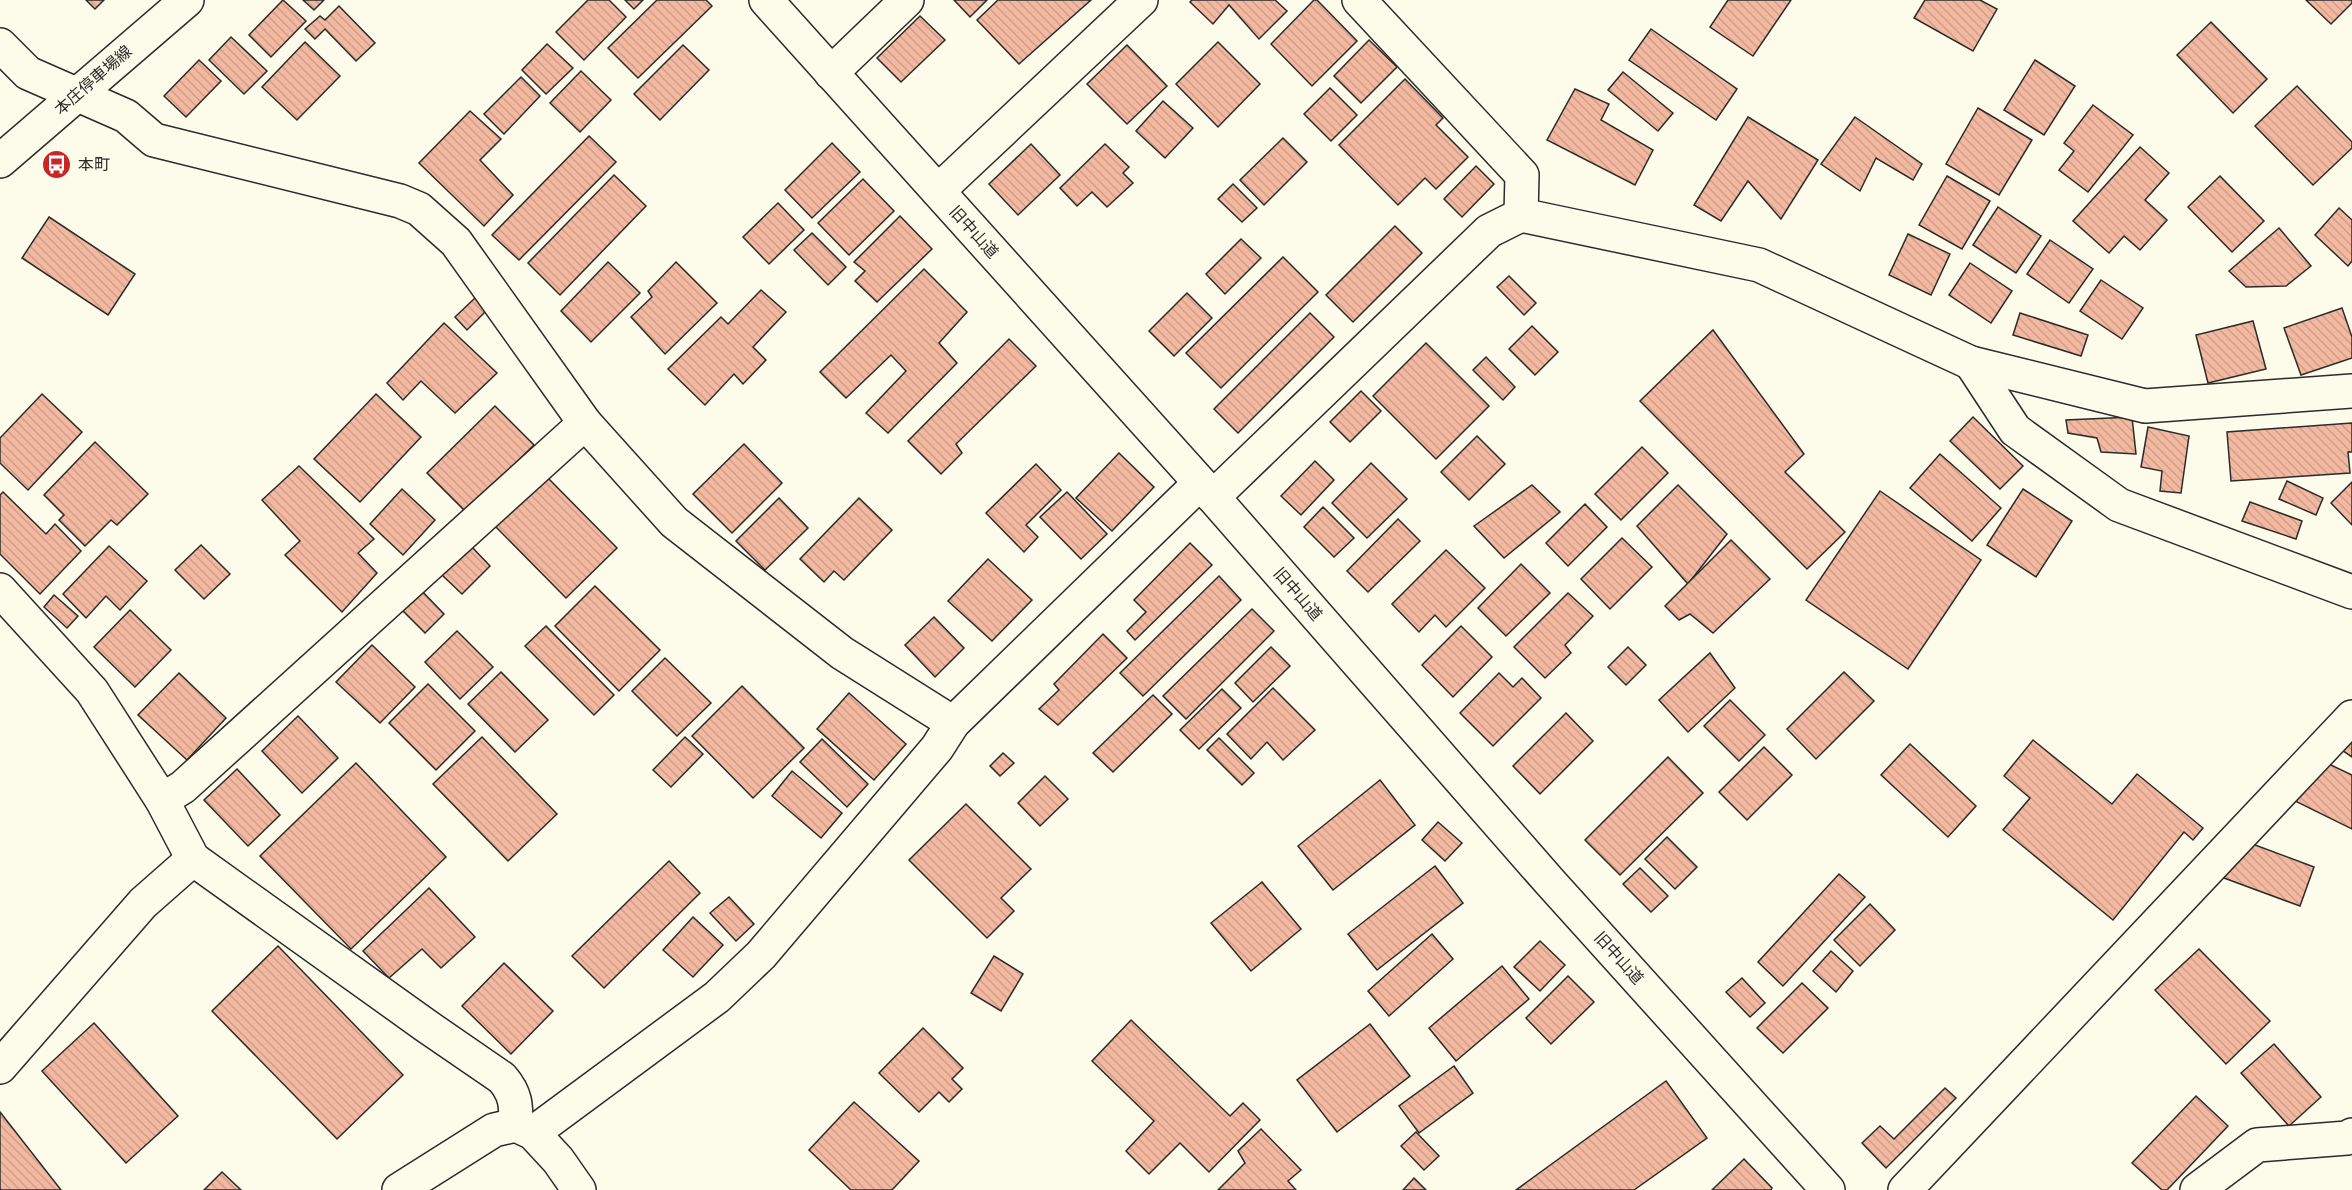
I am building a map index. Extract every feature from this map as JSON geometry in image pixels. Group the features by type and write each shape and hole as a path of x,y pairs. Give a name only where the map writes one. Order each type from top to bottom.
{"street":[{"name":"本庄停車場線","path":"0,161 187,0"},
{"name":"旧中山道","path":"766,0 1207,490 1550,882 1828,1190"},
{"path":"831,73 907,0"},
{"path":"938,191 1141,0"},
{"path":"1359,0 1522,175 1521,215"},
{"path":"0,45 28,74 126,117 154,140 400,201 419,209 456,242 585,423 674,522 842,653 953,723"},
{"path":"399,1190 494,1130 525,1129 717,997 761,955 937,748 953,723 1489,231 1521,215 1759,265 1971,363 2145,406 2352,391"},
{"path":"1971,363 2015,429 2118,505 2352,592"},
{"path":"162,800 183,787 585,423"},
{"path":"0,590 92,691 162,800 193,859 502,1078 512,1088 525,1129 558,1160 579,1190"},
{"path":"1905,1190 2352,717"},
{"path":"0,1067 143,903 193,859"},
{"path":"2197,1190 2257,1145 2347,1138 2352,1135"}],"building":[{"path":"86,0 104,0 95,9"},
{"path":"283,0 306,21 271,57 249,35"},
{"path":"303,0 324,0 314,10"},
{"path":"588,0 609,0 626,17 584,60 556,32"},
{"path":"625,0 643,0 634,9"},
{"path":"657,0 706,0 712,6 638,78 608,48"},
{"path":"954,0 987,0 970,17"},
{"path":"998,0 1091,0 1019,64 977,20"},
{"path":"1192,0 1275,0 1287,11 1259,39 1229,5 1213,24 1190,2"},
{"path":"1314,0 1317,0 1357,41 1312,86 1271,44"},
{"path":"1728,0 1791,0 1753,56 1710,27"},
{"path":"1925,0 1980,0 1997,9 1973,51 1914,18"},
{"path":"2306,0 2352,0 2352,3 2331,24"},
{"path":"339,6 375,43 356,61 325,29 315,39 305,29 320,16 325,20"},
{"path":"920,16 945,40 901,82 877,58"},
{"path":"2211,22 2267,79 2233,113 2177,55"},
{"path":"1651,29 1737,89 1716,120 1629,60"},
{"path":"231,37 267,71 244,94 209,60"},
{"path":"1369,40 1397,67 1361,103 1334,76"},
{"path":"305,42 340,76 297,120 262,87"},
{"path":"1218,42 1260,84 1218,127 1176,84"},
{"path":"547,44 573,68 546,94 522,70"},
{"path":"683,45 709,70 660,120 634,94"},
{"path":"1127,45 1167,86 1127,124 1087,84"},
{"path":"199,60 221,81 186,117 164,96"},
{"path":"2035,60 2075,86 2044,135 2004,110"},
{"path":"581,71 611,100 580,132 550,103"},
{"path":"1623,72 1673,113 1658,131 1608,90"},
{"path":"521,77 540,96 504,134 484,114"},
{"path":"1405,79 1443,118 1436,125 1468,157 1436,189 1425,178 1398,205 1339,145"},
{"path":"2297,86 2352,142 2352,148 2313,185 2255,126"},
{"path":"1330,88 1357,115 1331,141 1304,114"},
{"path":"1575,89 1609,104 1601,120 1653,150 1635,185 1547,140"},
{"path":"1163,101 1193,128 1165,158 1136,131"},
{"path":"2093,105 2133,135 2088,192 2059,170 2074,151 2064,143"},
{"path":"1978,108 2032,140 1999,195 1946,164"},
{"path":"470,111 501,139 480,160 513,195 484,226 419,163"},
{"path":"1748,117 1818,160 1781,219 1748,181 1721,221 1694,205"},
{"path":"1855,117 1922,164 1913,180 1876,158 1860,191 1821,164"},
{"path":"589,136 616,162 519,260 492,235"},
{"path":"1283,138 1307,162 1264,205 1240,180"},
{"path":"832,143 860,172 812,218 785,190"},
{"path":"1031,144 1060,175 1018,215 989,184"},
{"path":"1105,144 1129,167 1123,173 1133,183 1107,207 1092,192 1077,206 1060,188"},
{"path":"2140,147 2169,173 2145,200 2167,220 2140,250 2124,236 2109,253 2073,221"},
{"path":"1476,166 1494,184 1462,217 1444,199"},
{"path":"614,175 646,206 560,295 528,263"},
{"path":"1947,176 1990,201 1962,249 1919,225"},
{"path":"2220,176 2264,221 2232,252 2188,207"},
{"path":"863,179 894,211 849,255 818,223"},
{"path":"1233,184 1257,208 1242,222 1218,199"},
{"path":"778,203 804,230 769,264 743,237"},
{"path":"1998,207 2041,236 2016,273 1973,245"},
{"path":"2339,208 2352,220 2352,261 2348,266 2315,235"},
{"path":"900,216 932,249 877,302 855,281 865,271 854,262"},
{"path":"49,217 135,274 108,315 22,258"},
{"path":"1395,226 1422,253 1353,322 1326,295"},
{"path":"2279,228 2311,266 2286,286 2246,287 2229,271"},
{"path":"812,233 846,267 828,285 794,250"},
{"path":"1908,234 1950,254 1931,295 1889,275"},
{"path":"1241,239 1261,258 1225,294 1206,274"},
{"path":"2050,240 2093,269 2069,303 2027,274"},
{"path":"1283,257 1318,292 1221,388 1186,353"},
{"path":"608,262 640,293 591,342 561,311"},
{"path":"676,262 717,303 665,354 631,317 652,297 648,291"},
{"path":"1970,263 2012,291 1991,323 1949,295"},
{"path":"924,269 967,312 939,343 957,363 888,433 866,413 906,371 891,355 846,398 820,372"},
{"path":"1509,276 1536,303 1524,315 1497,287"},
{"path":"2101,280 2143,308 2122,339 2080,311"},
{"path":"761,290 786,312 753,347 766,360 743,384 734,374 705,405 668,369 721,317 728,324"},
{"path":"1187,293 1212,318 1174,356 1149,331"},
{"path":"475,298 487,310 467,330 455,317"},
{"path":"2342,308 2352,337 2352,358 2301,375 2284,328"},
{"path":"1310,313 1334,337 1238,433 1214,409"},
{"path":"2020,313 2088,335 2081,356 2013,335"},
{"path":"2253,321 2266,369 2208,383 2196,335"},
{"path":"444,323 497,373 455,413 421,381 403,400 387,383"},
{"path":"1532,326 1558,352 1535,375 1509,349"},
{"path":"1713,330 1804,454 1785,472 1845,532 1807,569 1640,401"},
{"path":"1009,339 1036,366 956,444 962,453 941,474 908,441"},
{"path":"1426,343 1489,406 1436,459 1373,396"},
{"path":"1486,357 1515,387 1503,400 1473,370"},
{"path":"1361,391 1381,411 1350,442 1330,422"},
{"path":"42,394 82,432 28,490 0,463 0,438"},
{"path":"376,394 421,437 360,502 314,459"},
{"path":"495,406 534,445 466,512 427,473"},
{"path":"1973,417 2023,466 2000,489 1950,441"},
{"path":"2132,417 2136,454 2101,452 2097,438 2068,433 2066,420"},
{"path":"2352,423 2352,452 2348,452 2350,473 2231,481 2227,432"},
{"path":"2148,427 2189,436 2181,493 2160,491 2162,471 2141,467"},
{"path":"1477,436 1505,464 1469,500 1441,472"},
{"path":"95,442 148,494 117,525 111,520 85,546 59,520 64,515 44,495"},
{"path":"744,444 782,483 732,533 693,494"},
{"path":"1642,447 1668,473 1621,520 1595,494"},
{"path":"1119,453 1154,487 1112,531 1076,498"},
{"path":"1940,454 2001,508 1972,541 1910,488"},
{"path":"1315,461 1334,480 1301,515 1281,496"},
{"path":"1371,463 1407,499 1367,538 1332,503"},
{"path":"1036,464 1061,490 1026,525 1038,537 1024,552 986,513"},
{"path":"299,466 374,539 358,553 377,573 342,612 285,555 300,541 262,500"},
{"path":"546,476 617,548 566,598 495,526"},
{"path":"2287,481 2323,498 2316,515 2279,499"},
{"path":"2352,482 2352,525 2331,503"},
{"path":"1532,485 1560,512 1504,558 1474,526"},
{"path":"1678,485 1727,534 1688,584 1637,526"},
{"path":"402,489 435,520 403,555 370,524"},
{"path":"2023,489 2072,521 2036,577 1987,545"},
{"path":"1880,491 1981,560 1908,669 1806,600"},
{"path":"3,492 46,534 55,524 81,551 40,594 0,554 0,495"},
{"path":"1067,492 1107,534 1081,559 1040,517"},
{"path":"779,498 808,528 765,570 736,541"},
{"path":"859,498 892,530 844,580 834,571 824,582 800,559"},
{"path":"2250,502 2302,521 2296,539 2242,521"},
{"path":"1585,504 1607,527 1568,566 1546,543"},
{"path":"1323,507 1354,538 1334,557 1304,527"},
{"path":"1398,519 1420,541 1368,592 1347,571"},
{"path":"1622,538 1652,567 1610,609 1581,579"},
{"path":"1731,540 1770,579 1713,633 1690,614 1679,620 1665,606"},
{"path":"1190,543 1212,565 1135,640 1127,631 1146,612 1134,600"},
{"path":"201,545 230,574 204,599 175,570"},
{"path":"109,546 147,581 120,610 106,596 86,618 63,594"},
{"path":"471,546 490,566 462,594 442,575"},
{"path":"1446,550 1485,588 1446,627 1435,615 1419,632 1392,604"},
{"path":"988,559 1032,600 992,641 948,601"},
{"path":"1521,564 1550,593 1506,636 1478,608"},
{"path":"1219,576 1241,600 1143,696 1120,673"},
{"path":"595,586 660,650 619,691 555,626"},
{"path":"419,588 444,614 425,633 400,608"},
{"path":"1568,593 1593,616 1565,645 1571,653 1545,678 1514,647"},
{"path":"54,595 78,616 67,628 44,607"},
{"path":"1252,609 1274,631 1186,719 1163,696"},
{"path":"130,610 171,650 135,687 94,647"},
{"path":"934,617 964,648 935,677 905,645"},
{"path":"546,626 614,695 594,715 525,646"},
{"path":"1461,626 1492,657 1453,697 1422,665"},
{"path":"457,631 493,667 460,699 425,662"},
{"path":"1103,634 1127,658 1058,725 1039,709 1059,690 1054,684"},
{"path":"372,645 415,687 380,723 336,682"},
{"path":"1271,647 1290,666 1253,702 1235,683"},
{"path":"1628,647 1646,665 1626,685 1608,667"},
{"path":"1710,653 1735,688 1688,732 1659,700"},
{"path":"665,658 711,703 677,736 632,691"},
{"path":"501,672 548,720 515,752 468,704"},
{"path":"1844,672 1874,701 1816,759 1787,729"},
{"path":"179,673 226,718 187,760 138,715"},
{"path":"1499,673 1513,687 1522,678 1541,698 1493,746 1460,713"},
{"path":"428,684 475,731 436,770 389,723"},
{"path":"742,686 804,748 753,798 692,736"},
{"path":"1273,688 1315,730 1283,760 1267,742 1251,759 1227,734"},
{"path":"1222,689 1241,708 1199,749 1180,730"},
{"path":"849,693 906,744 874,780 817,729"},
{"path":"1153,695 1172,714 1113,772 1093,753"},
{"path":"1730,700 1765,735 1739,761 1704,726"},
{"path":"1566,713 1593,741 1540,794 1513,766"},
{"path":"298,716 338,758 302,793 262,751"},
{"path":"2352,721 2352,757 2336,746"},
{"path":"482,737 557,814 508,861 433,784"},
{"path":"685,737 703,754 671,787 653,770"},
{"path":"1219,738 1254,773 1242,785 1207,750"},
{"path":"822,739 868,784 847,807 800,762"},
{"path":"2033,740 2112,804 2137,774 2203,828 2193,840 2184,832 2113,920 2003,830 2030,798 2004,776"},
{"path":"1910,744 1976,806 1948,837 1881,775"},
{"path":"1764,747 1792,775 1747,820 1719,792"},
{"path":"1003,753 1014,763 1000,776 990,766"},
{"path":"2310,755 2352,775 2352,829 2289,798"},
{"path":"1668,757 1703,793 1620,875 1585,840"},
{"path":"356,763 446,857 351,949 260,856"},
{"path":"237,769 280,815 248,846 204,800"},
{"path":"792,771 842,813 821,838 772,796"},
{"path":"1045,776 1068,799 1040,826 1018,803"},
{"path":"1380,780 1415,825 1333,890 1298,846"},
{"path":"966,804 1031,869 1001,898 1014,911 987,938 909,860"},
{"path":"1438,822 1462,843 1445,861 1422,840"},
{"path":"1667,837 1697,867 1675,889 1645,859"},
{"path":"2239,839 2314,867 2300,906 2224,878"},
{"path":"669,861 700,893 604,988 572,956"},
{"path":"1435,866 1463,903 1377,970 1348,934"},
{"path":"1640,868 1668,896 1651,912 1623,884"},
{"path":"1839,874 1865,897 1783,986 1758,962"},
{"path":"1262,882 1301,929 1251,971 1211,923"},
{"path":"429,888 475,937 441,968 422,949 389,978 363,951"},
{"path":"729,897 754,924 736,941 710,913"},
{"path":"1870,904 1895,930 1860,966 1834,940"},
{"path":"693,917 723,945 693,977 663,950"},
{"path":"1432,934 1453,959 1389,1016 1368,991"},
{"path":"1540,941 1565,965 1540,991 1514,967"},
{"path":"278,946 403,1075 337,1139 212,1011"},
{"path":"2199,949 2270,1021 2226,1064 2155,990"},
{"path":"1831,951 1853,971 1836,992 1813,971"},
{"path":"994,956 1023,974 1001,1011 971,993"},
{"path":"504,963 553,1011 511,1054 462,1006"},
{"path":"1502,966 1529,999 1456,1061 1429,1028"},
{"path":"1568,976 1594,1002 1551,1044 1526,1018"},
{"path":"1742,978 1765,1003 1750,1017 1726,992"},
{"path":"1802,983 1828,1008 1783,1053 1757,1028"},
{"path":"1131,1020 1230,1116 1243,1103 1260,1120 1209,1172 1180,1143 1149,1174 1126,1151 1154,1121 1092,1061"},
{"path":"94,1023 178,1116 126,1163 42,1071"},
{"path":"1370,1024 1410,1076 1337,1132 1297,1080"},
{"path":"923,1028 963,1068 952,1079 962,1089 949,1102 939,1092 919,1112 879,1073"},
{"path":"2274,1044 2321,1097 2289,1126 2241,1073"},
{"path":"1454,1066 1473,1093 1419,1133 1399,1106"},
{"path":"1666,1081 1707,1138 1634,1190 1516,1190"},
{"path":"1945,1088 1956,1098 1886,1168 1862,1143 1880,1126 1894,1139"},
{"path":"2196,1096 2228,1126 2167,1190 2162,1190 2132,1163"},
{"path":"854,1102 919,1161 892,1190 851,1190 809,1150"},
{"path":"0,1112 61,1190 0,1190"},
{"path":"1261,1129 1301,1170 1288,1181 1296,1190 1218,1190 1245,1163 1238,1151"},
{"path":"1416,1132 1439,1156 1424,1170 1401,1146"},
{"path":"1744,1159 1772,1188 1771,1190 1712,1190"},
{"path":"222,1172 241,1190 204,1190"},
{"path":"1414,1178 1426,1190 1403,1190"}],"place":[{"name":"本町","path":"57,164"}]}
